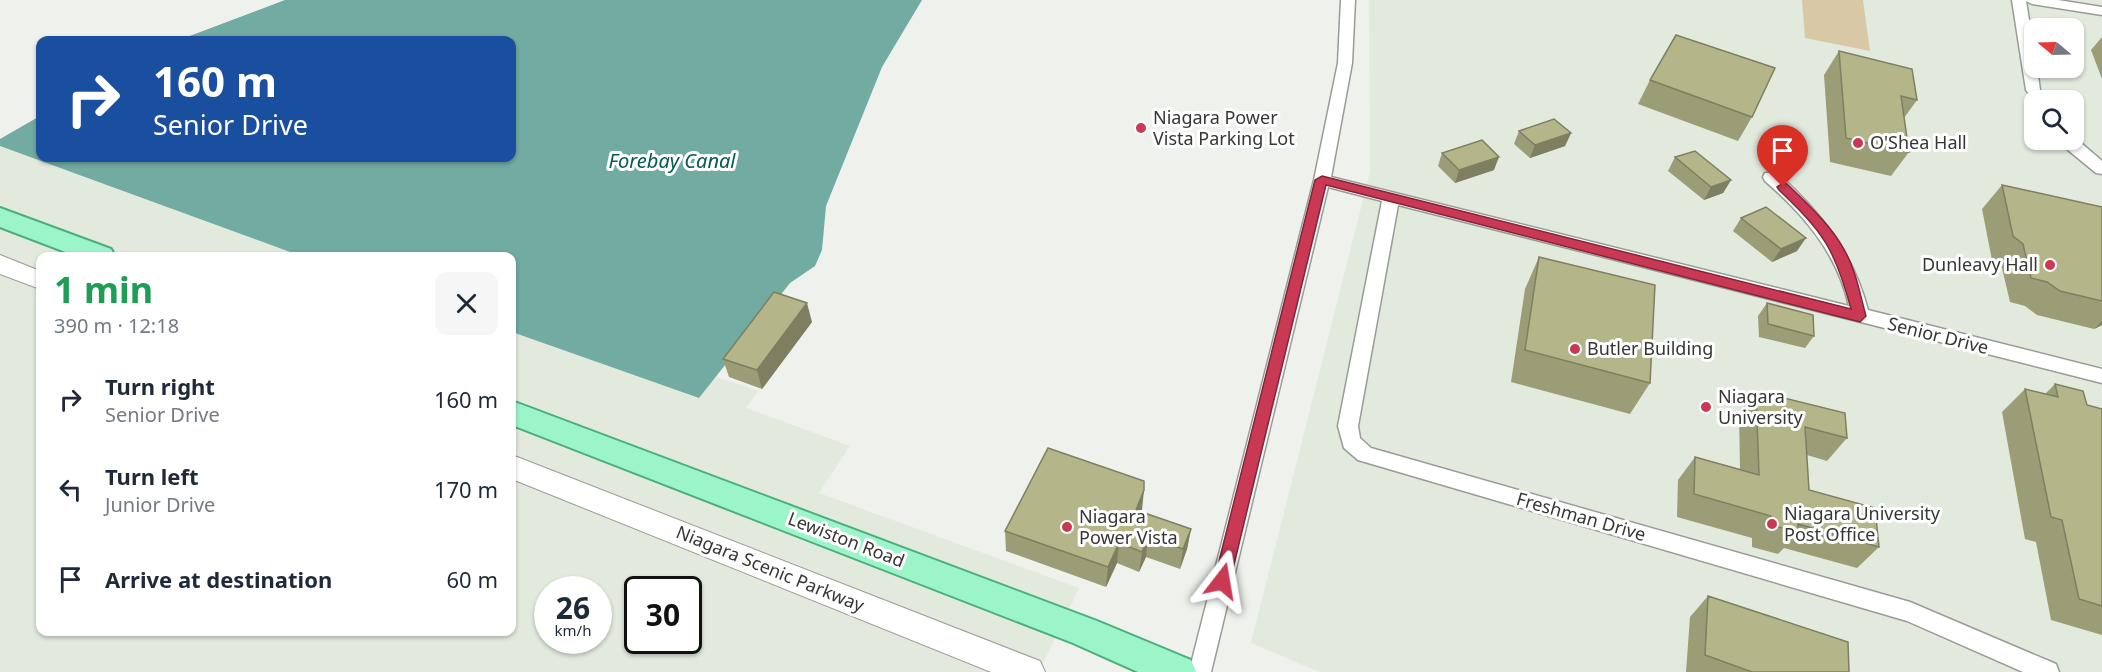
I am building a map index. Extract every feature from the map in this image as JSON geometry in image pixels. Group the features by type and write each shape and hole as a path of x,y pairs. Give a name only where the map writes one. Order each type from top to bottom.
{"main road":[{"path":"0,218 91,252"},
{"path":"0,264 36,278"},
{"name":"Lewiston Road","path":"516,415 1073,627 1178,672"},
{"name":"Niagara Scenic Parkway","path":"516,469 1029,672"}],"street":[{"path":"1200,672 1322,180 1345,63 1348,0"},
{"path":"2019,0 2033,90"},
{"path":"2032,0 2102,11"},
{"path":"2078,150 2102,169"},
{"path":"1771,177 1808,210 1832,239 1847,270 1860,316"},
{"name":"Senior Drive","path":"1322,180 2102,375"},
{"name":"Freshman Drive","path":"1391,197 1348,426 1351,442 1365,454 1910,612 2048,672"}],"shaded area":[{"name":"Niagara University","path":"1369,0 2102,0 2102,672 1319,672 1251,643 1370,172"},
{"path":"1802,0 1863,0 1870,51 1805,38"},
{"path":"0,146 36,159 36,162 44,162 290,252 36,252 36,636 516,636 516,333 699,398 716,377 758,391 746,408 850,446 819,493 1079,588 1039,672 0,672"}],"water":[{"name":"Forebay Canal","path":"285,0 922,0 882,67 826,206 822,250 815,266 790,283 699,398 516,333 516,252 290,252 44,162 516,162 516,36 190,36"},
{"name":"Forebay Canal","path":"36,118 36,159 0,146 0,139"}],"building":[{"path":"1676,35 1775,68 1752,117 1650,80"},
{"path":"1839,51 1912,69 1917,100 1901,96 1909,152 1846,138"},
{"path":"1554,119 1571,133 1535,145 1519,131"},
{"path":"1482,140 1499,157 1459,170 1442,153"},
{"path":"1695,151 1731,180 1711,187 1675,157"},
{"path":"2002,185 2102,207 2102,301 2060,291 2047,282 2031,278 2023,244 2013,236"},
{"path":"1766,207 1806,238 1781,249 1741,218"},
{"path":"1539,257 1655,285 1650,383 1525,350"},
{"path":"774,292 807,303 757,370 723,359"},
{"path":"1767,303 1813,315 1814,336 1768,324"},
{"path":"2055,384 2083,391 2087,405 2102,409 2102,606 2079,599 2062,520 2051,517 2025,389 2058,397"},
{"path":"1756,391 1845,413 1847,438 1805,427 1809,490 1875,508 1879,547 1798,524 1798,532 1771,525 1771,516 1694,494 1695,457 1759,475"},
{"name":"Niagara Power Vista","path":"1048,448 1144,481 1144,490 1136,510 1191,529 1183,549 1148,537 1142,552 1119,543 1108,567 1005,531"},
{"path":"1708,596 1848,642 1849,672 1752,672 1705,655"}],"place":[{"name":"Niagara Power Vista Parking Lot","path":"1141,128"},
{"name":"O'Shea Hall","path":"1858,143"},
{"name":"Dunleavy Hall","path":"2050,265"},
{"name":"Butler Building","path":"1575,349"},
{"name":"Niagara University","path":"1706,407"},
{"name":"Niagara University Post Office","path":"1772,524"},
{"name":"Niagara Power Vista","path":"1067,527"}],"route":[{"path":"1222,581 1322,180 1860,316 1847,270 1832,239 1815,217 1783,187"}]}
